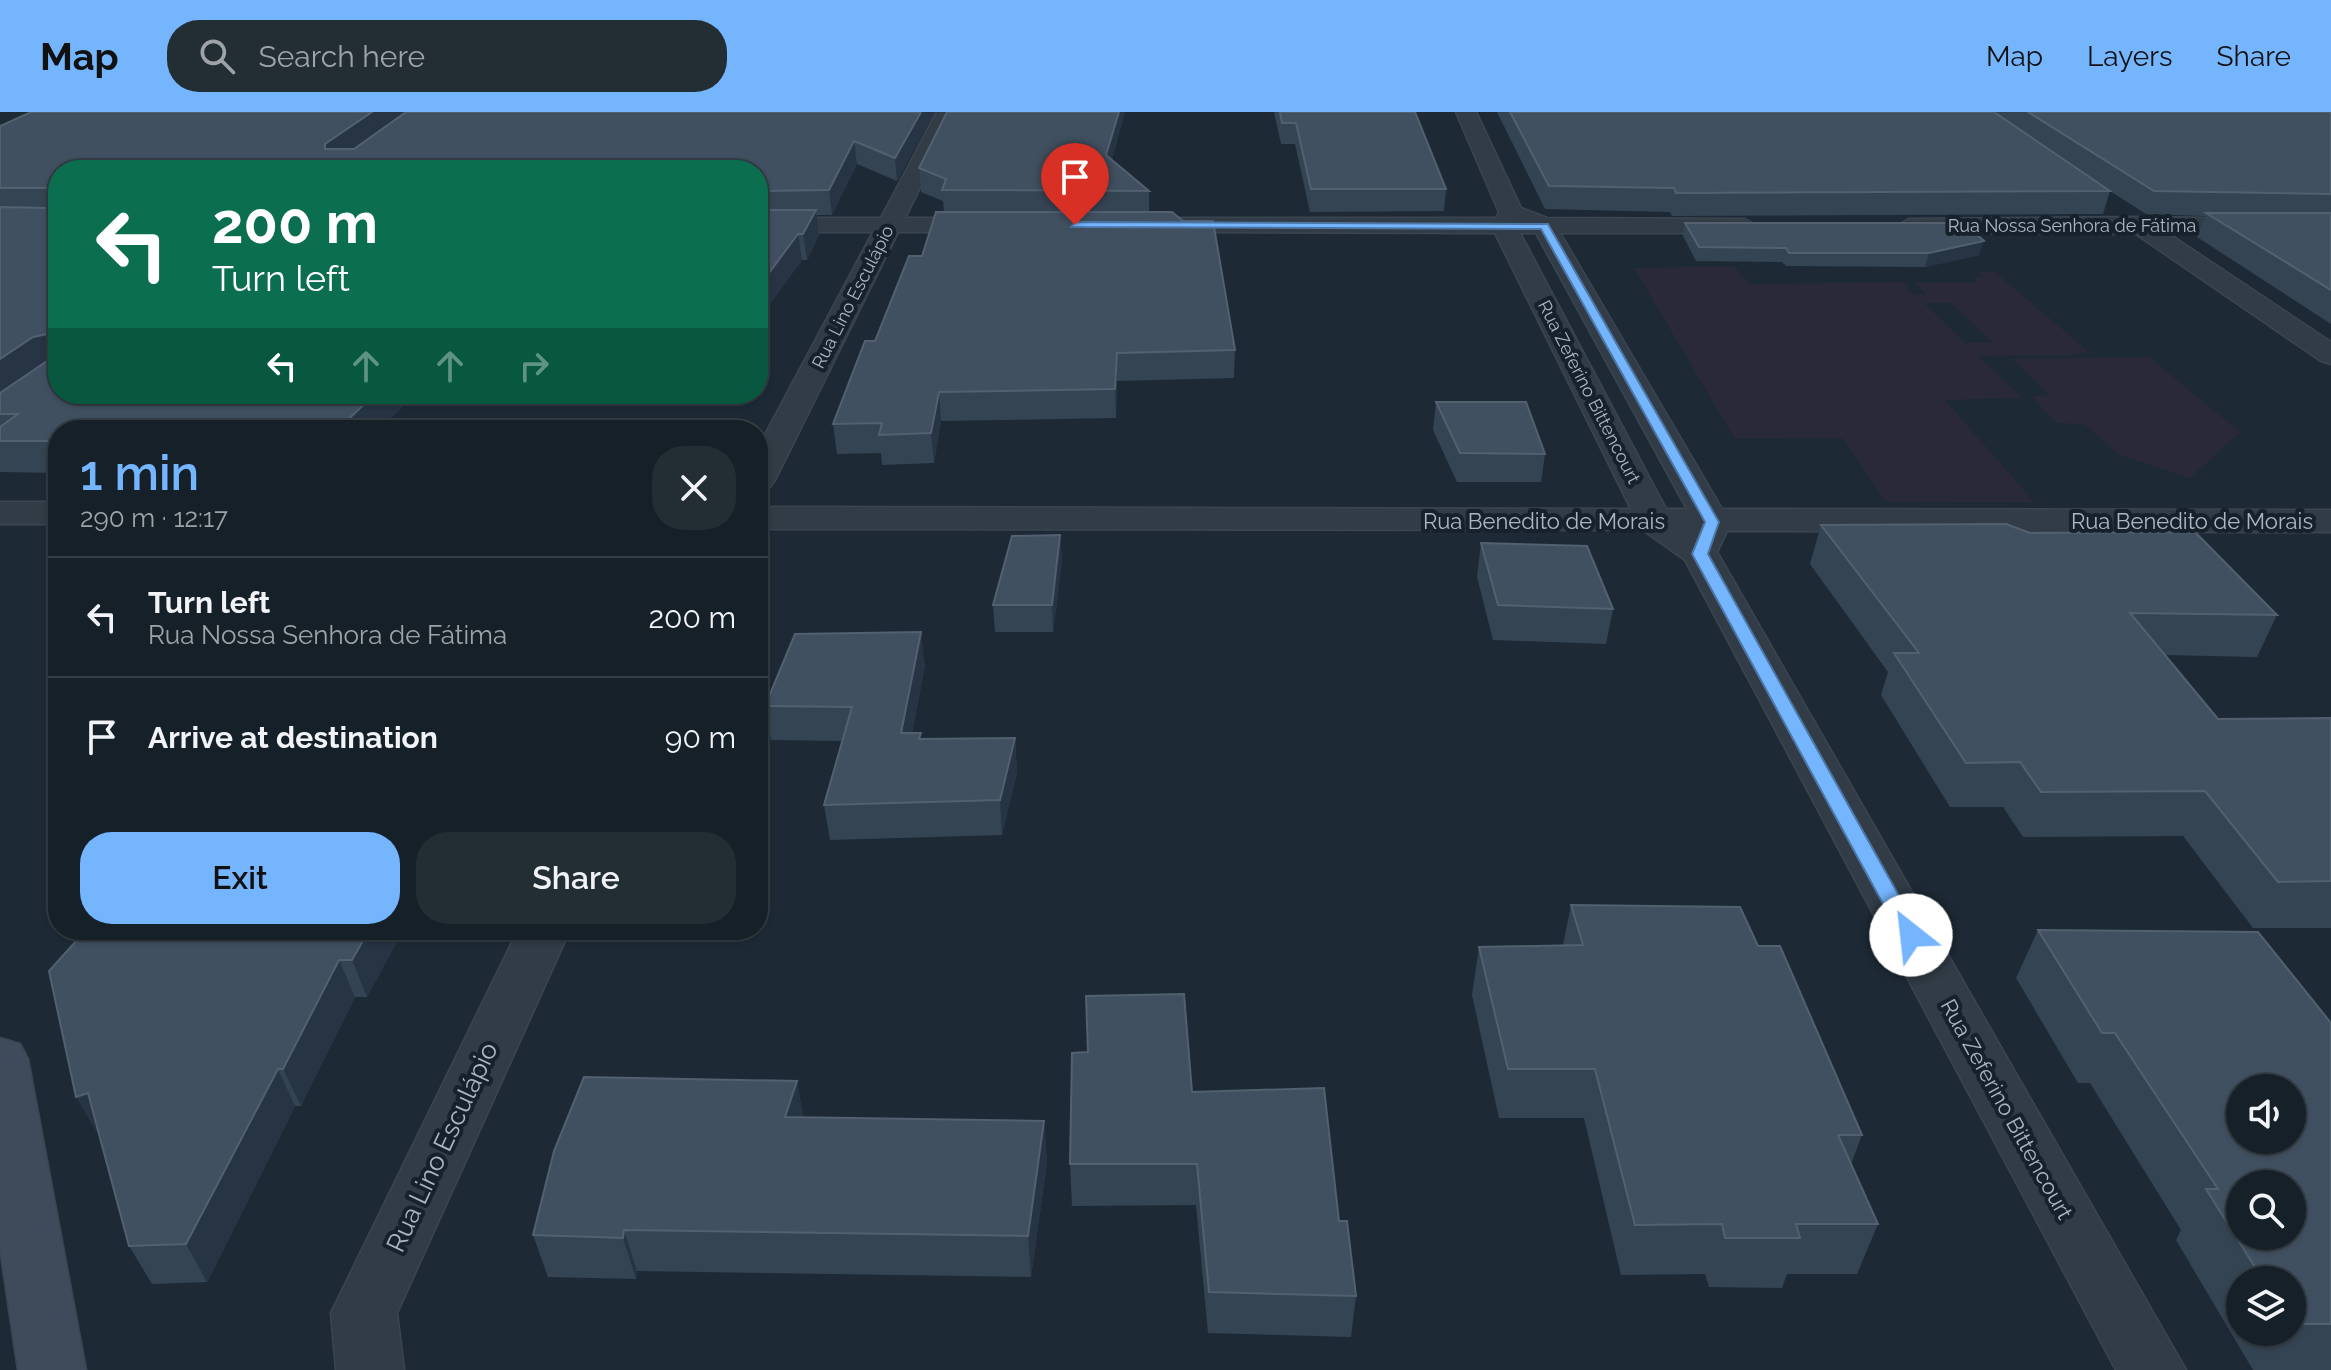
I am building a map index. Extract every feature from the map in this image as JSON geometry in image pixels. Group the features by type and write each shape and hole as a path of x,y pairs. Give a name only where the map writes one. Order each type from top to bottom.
{"main road":[{"path":"0,1059 52,1370"}],"street":[{"name":"Rua Lino Esculápio","path":"768,461 947,112"},
{"name":"Rua Zeferino Bittencourt","path":"1466,112 1507,219 1655,522 1706,538"},
{"path":"2102,200 2331,355"},
{"path":"1127,225 1507,219 1544,226 1764,226"},
{"path":"768,225 1017,225"},
{"name":"Rua Zeferino Bittencourt","path":"1544,226 1706,538 2152,1370"},
{"name":"Rua Nossa Senhora de Fátima","path":"1890,226 2331,227"},
{"path":"0,513 48,513"},
{"name":"Rua Benedito de Morais","path":"768,518 1655,522"},
{"name":"Rua Benedito de Morais","path":"1706,538 2331,521"},
{"name":"Rua Lino Esculápio","path":"370,1370 364,1313 539,940"}],"shaded area":[{"path":"1734,266 1750,284 1902,282 1914,294 1927,295 1915,283 1977,282 1975,277 1983,277 1978,272 1995,272 2088,351 2074,355 1979,356 2022,398 1945,400 2035,503 1886,502 1842,438 1735,439 1634,268","holes":["1924,303 1951,303 1993,343 1965,343"]},
{"path":"2149,357 2240,432 2190,478 2118,454 2084,424 2056,423 2031,396 2050,395 2012,359"}],"building":[{"path":"31,112 372,112 325,144 325,149 354,149 406,112 921,112 895,158 854,141 829,190 768,191 768,160 48,160 48,188 0,188 0,126"},
{"path":"947,112 1119,112 1106,155 1149,191 942,190 946,179 919,168"},
{"path":"1280,112 1415,112 1446,189 1311,189 1296,123 1282,123"},
{"path":"1510,112 1994,112 2110,191 1676,193 1674,188 1549,186"},
{"path":"2028,112 2331,112 2331,194 2154,191"},
{"path":"0,207 48,208 48,404 364,404 348,420 48,420 48,441 0,441 0,427 18,414 0,414 0,393 47,361 47,334 33,337 0,359"},
{"path":"768,210 816,210 803,234 798,234 768,274"},
{"path":"936,212 1172,212 1183,221 1213,221 1235,350 1117,353 1115,389 939,392 931,433 879,435 882,423 833,424 865,341 875,341 909,256 922,256"},
{"path":"2206,213 2331,213 2331,290"},
{"path":"1685,223 1964,223 1984,241 1929,253 1789,253 1786,248 1699,247"},
{"path":"1436,402 1526,402 1545,454 1460,453"},
{"path":"2006,524 2030,533 2195,532 2277,615 2130,613 2218,719 2331,718 2331,881 2278,882 2205,791 2041,792 2020,762 1966,763 1894,653 1919,653 1821,525"},
{"path":"1060,535 1052,605 993,605 1012,536"},
{"path":"1481,543 1587,546 1613,609 1498,605"},
{"path":"921,632 901,733 921,733 919,739 1015,738 1000,800 824,805 852,707 768,706 768,699 795,634"},
{"path":"1571,905 1740,907 1758,946 1780,946 1862,1135 1838,1135 1878,1224 1796,1224 1800,1238 1725,1238 1722,1224 1635,1225 1595,1069 1508,1069 1479,947 1583,945"},
{"path":"2038,930 2258,932 2331,1023 2331,1324 2306,1324 2306,1266 2254,1266 2244,1250 2306,1250 2306,1170 2226,1170 2226,1221 2206,1189 2218,1189 2115,1033 2102,1033"},
{"path":"77,940 363,940 352,960 339,960 186,1244 129,1246 88,1093 76,1097 49,971"},
{"path":"1184,994 1192,1092 1324,1088 1339,1221 1347,1221 1356,1296 1209,1292 1197,1164 1070,1164 1072,1053 1088,1052 1086,996"},
{"path":"584,1077 797,1081 785,1117 1044,1121 1028,1236 624,1230 623,1238 533,1235 554,1151"}],"route":[{"path":"1075,225 1544,226 1712,522 1700,554 1911,935"}]}
